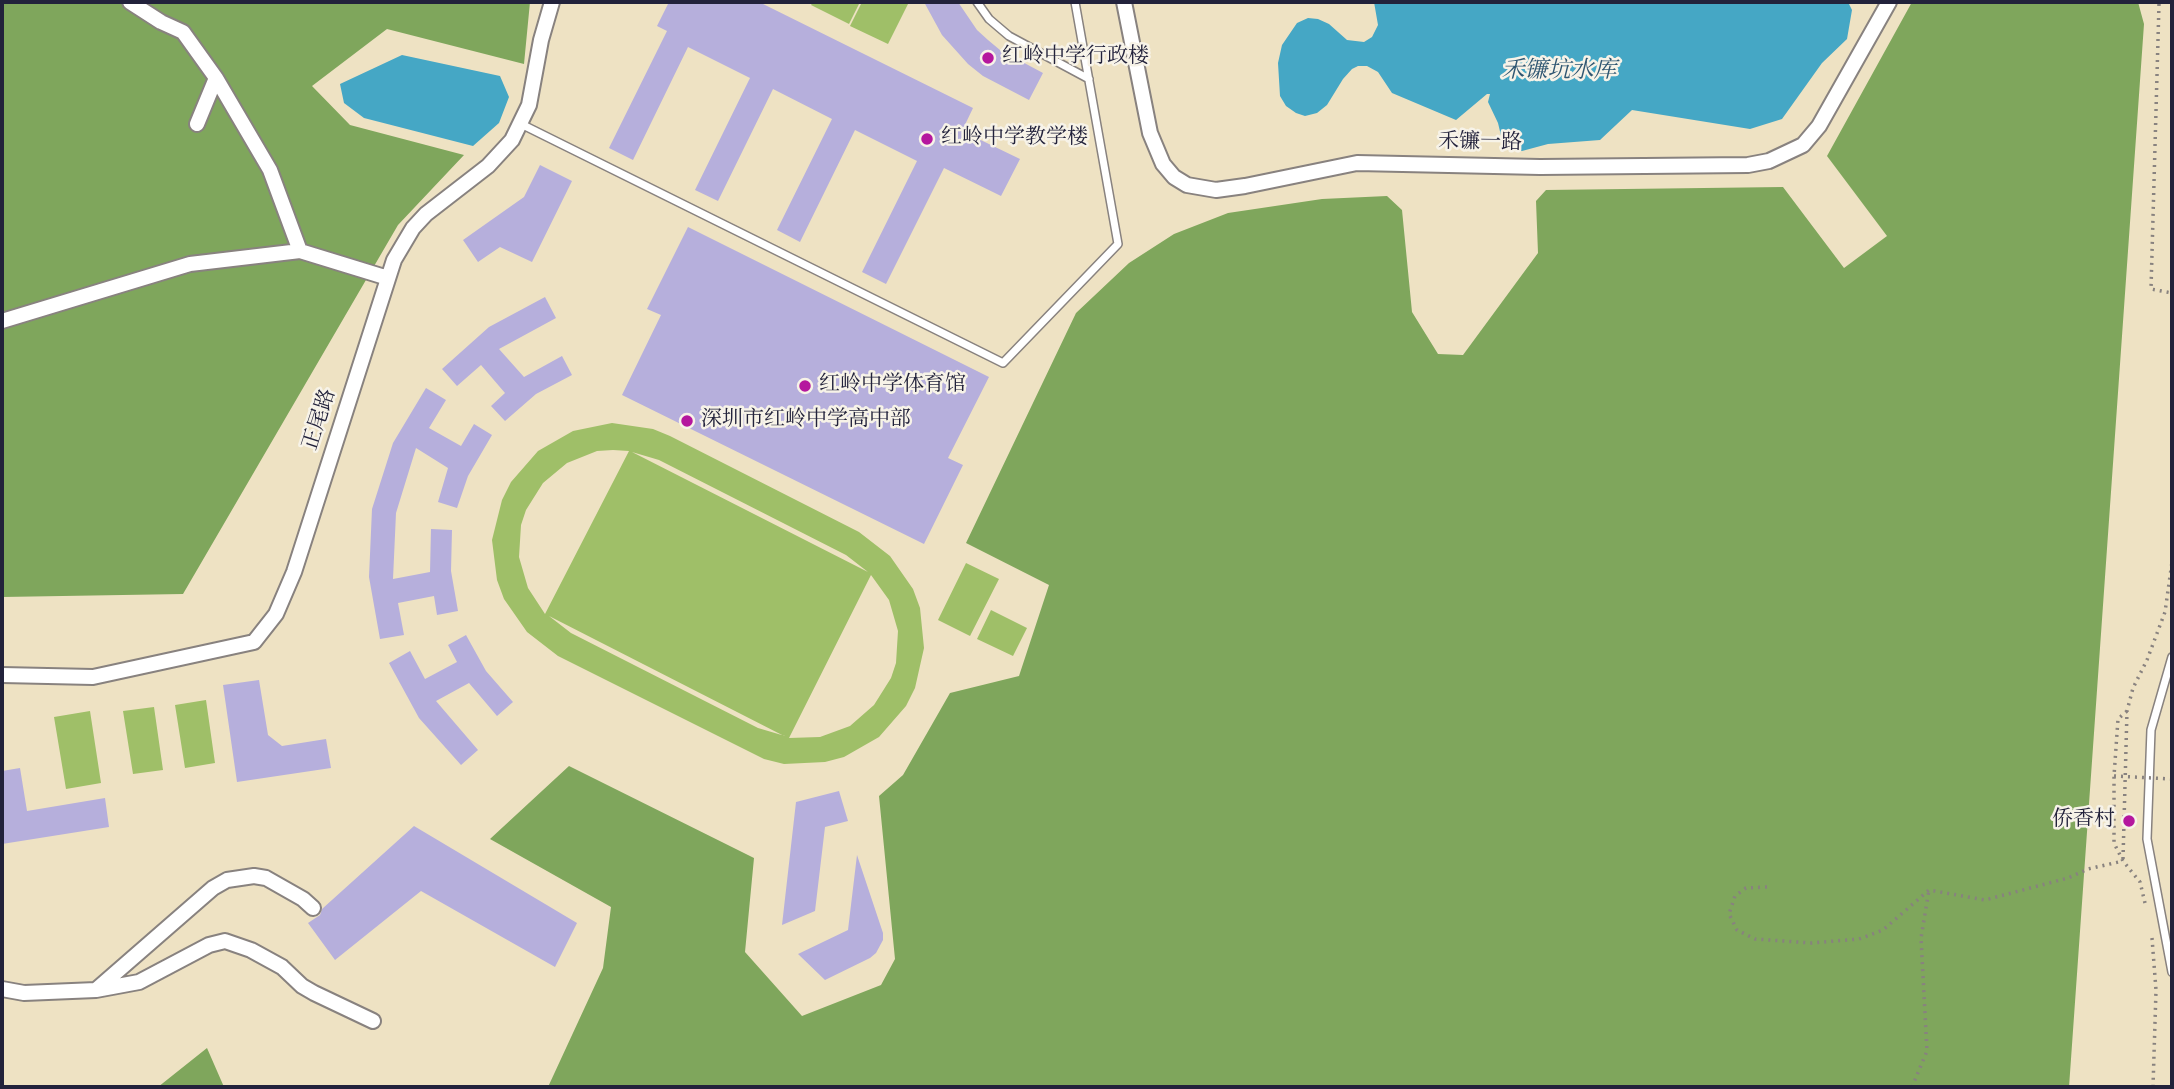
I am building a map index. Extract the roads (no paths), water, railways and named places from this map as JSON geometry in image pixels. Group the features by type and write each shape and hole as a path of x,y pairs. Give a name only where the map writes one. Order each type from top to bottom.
{"street":[{"path":"130,2 161,22 183,32 216,78 270,170 300,251"},
{"name":"正尾路","path":"2,675 93,677 254,642 276,614 294,572 398,251 426,214 501,154 521,124 529,105 541,40 552,2"},
{"name":"禾镰一路","path":"1124,2 1150,133 1163,164 1174,177 1187,185 1216,190 1357,163 1554,167 1748,165 1769,161 1803,145 1819,126 1889,2"},
{"path":"197,124 216,78"},
{"path":"2,321 190,264 300,251 388,278"},
{"path":"96,990 214,888 227,880 254,876 267,878 313,908"},
{"path":"2,989 24,993 96,990 139,982 209,945 225,941 251,950 282,967 302,986 314,993 373,1021"}],"lane":[{"path":"977,2 989,19 1009,36 1089,79"},
{"path":"521,124 1003,363 1118,244 1075,2"},
{"path":"2172,657 2151,730 2147,839 2172,972"}],"water":[{"name":"禾镰坑水库","path":"1374,2 1848,2 1852,10 1847,39 1822,63 1782,119 1750,129 1632,110 1600,140 1548,144 1522,151 1503,144 1498,123 1488,102 1490,94 1456,120 1392,93 1378,72 1367,66 1352,69 1327,105 1317,113 1305,116 1286,106 1280,96 1278,63 1282,45 1297,23 1308,18 1318,19 1329,24 1347,40 1364,42 1372,37 1378,25"},
{"path":"402,55 500,76 509,97 499,123 473,146 364,118 344,103 340,84"}],"place":[{"name":"红岭中学行政楼","path":"988,58"},
{"name":"红岭中学教学楼","path":"927,139"},
{"name":"红岭中学体育馆","path":"805,386"},
{"name":"深圳市红岭中学高中部","path":"687,421"},
{"name":"侨香村","path":"2129,821"}]}
